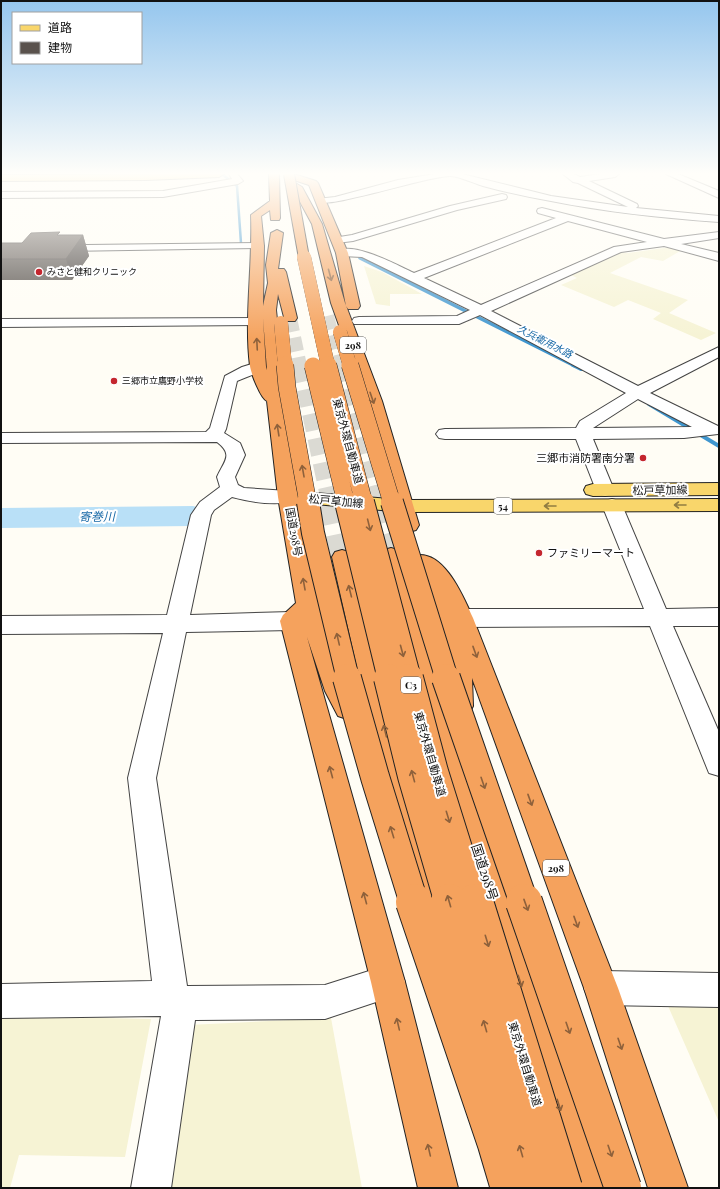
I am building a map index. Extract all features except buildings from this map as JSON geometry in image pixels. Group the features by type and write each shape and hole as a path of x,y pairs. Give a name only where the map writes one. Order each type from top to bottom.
{"highway":[{"path":"257,229 258,246 276,321 313,533 346,673 375,777 416,910 496,1144 509,1188"},
{"name":"国道298号","path":"276,321 280,273 277,229"},
{"name":"東京外環自動車道","path":"286,229 306,337 412,776 532,1188"},
{"name":"東京外環自動車道","path":"299,229 307,276 320,336 434,772 564,1188"},
{"path":"311,229 348,326 443,668 622,1188"},
{"name":"298","path":"318,229 338,303 366,380 420,561 460,665 461,796"},
{"path":"333,229 342,253 352,301 348,326"},
{"name":"国道298号","path":"277,233 272,265 274,283 269,310 275,376 275,407 288,497 299,613 337,691 404,810"},
{"path":"274,283 276,321 258,367 275,407"},
{"path":"338,303 348,326"},
{"path":"366,380 375,375 371,357"},
{"name":"国道298号","path":"391,555 461,796 585,1188"},
{"name":"国道298号","path":"342,557 404,810 493,1188"},
{"name":"298","path":"420,561 435,570 451,593 462,618 601,988 668,1188"},
{"path":"299,613 438,1188"}],"main road":[{"name":"松戸草加線","path":"609,498 719,489"},
{"name":"松戸草加線","path":"288,497 401,499 609,498 719,505"}],"street":[{"path":"337,240 353,238 382,229"},
{"path":"414,278 539,229"},
{"path":"614,229 719,257"},
{"path":"678,232 691,239"},
{"path":"348,326 459,320 618,249 719,235"},
{"path":"1,249 258,246"},
{"path":"342,253 364,254 414,278 482,311 632,396 710,430"},
{"path":"1,323 276,321"},
{"path":"719,351 632,396 586,425 583,434 719,764"},
{"path":"212,436 218,429 230,379 247,370 258,367"},
{"path":"445,434 583,434 710,430"},
{"path":"1,438 221,437 234,447 236,455 226,477 230,489 239,494 254,497 288,497"},
{"path":"152,1188 176,1001 142,778 201,515 207,506 230,489"},
{"path":"1,625 177,623 299,613"},
{"path":"462,618 719,618"},
{"path":"1,1001 324,1002 388,982"},
{"path":"601,988 719,990"}],"shaded area":[{"path":"671,247 682,250 663,261 641,257 610,273 688,300 669,313 716,333 701,340 653,319 661,313 628,300 614,307 561,285 577,278 571,275 621,252 628,253"},
{"path":"364,266 382,272 422,294 390,294 390,306 376,304"},
{"path":"668,1006 719,1008 719,1122"},
{"path":"57,1017 151,1019 125,1157 19,1155 10,1188 1,1188 1,1018"},
{"path":"331,1018 362,1188 163,1188 188,1025"}],"waterway":[{"name":"久兵衛用水路","path":"240,229 241,243"},
{"name":"久兵衛用水路","path":"360,258 575,366"},
{"name":"久兵衛用水路","path":"575,366 581,369"},
{"name":"久兵衛用水路","path":"649,404 719,446"},
{"name":"寄巻川","path":"1,518 193,516"}],"tunnel":[{"path":"327,316 340,366"},
{"path":"290,318 300,366"},
{"path":"300,365 330,503"},
{"path":"340,365 377,503"},
{"path":"330,502 342,557"},
{"path":"377,502 391,555"}],"place":[{"name":"みさと健和クリニック","path":"39,272"},
{"name":"三郷市立鷹野小学校","path":"114,381"},
{"name":"三郷市消防署南分署","path":"643,458"},
{"name":"ファミリーマート","path":"539,553"}]}
